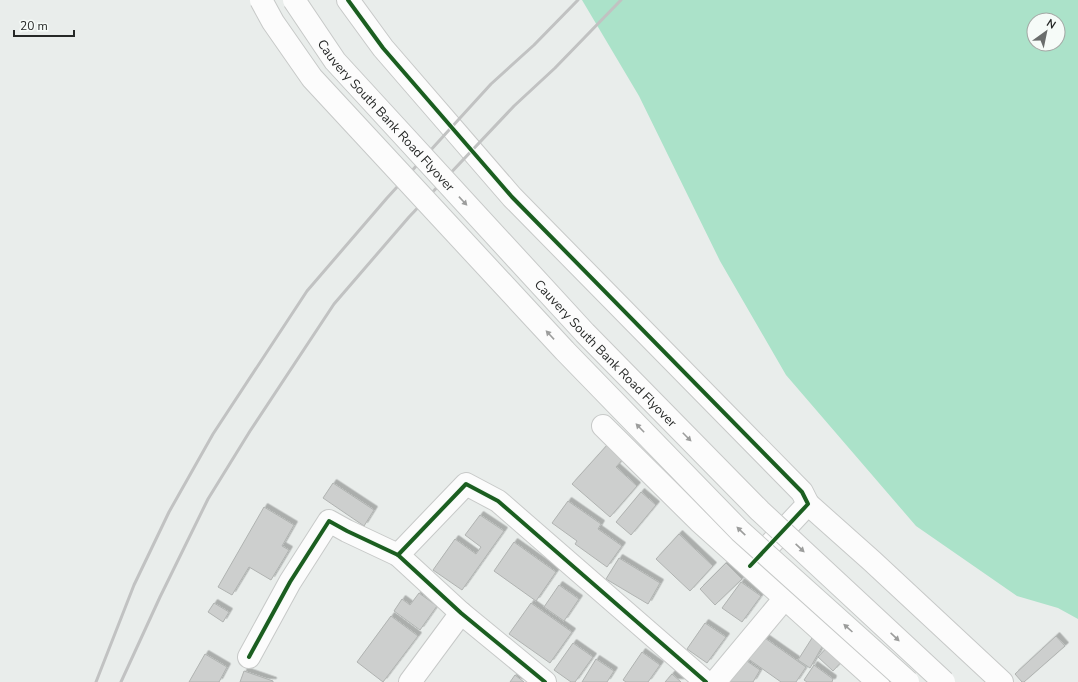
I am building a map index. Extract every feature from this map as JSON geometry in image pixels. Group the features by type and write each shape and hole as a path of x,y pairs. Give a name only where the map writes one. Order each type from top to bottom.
{"street":[{"name":"Cauvery South Bank Road Flyover","path":"261,0 273,22 312,78 565,351 740,531 908,682"},
{"name":"Cauvery South Bank Road Flyover","path":"294,0 335,60 585,333 760,511 944,682"},
{"path":"348,0 383,48 512,197 802,492 808,504 872,561 1002,682"},
{"path":"603,426 699,521 878,682"},
{"path":"398,555 466,484 498,501 706,682"},
{"path":"750,566 808,504"},
{"path":"249,657 290,582 329,521 398,555 461,613 544,682"},
{"path":"715,682 785,598"},
{"path":"410,682 461,613"}],"shaded area":[{"path":"582,0 1078,0 1078,619 1058,608 1017,596 916,526 786,375 720,261 639,96"}],"building":[{"path":"608,444 624,458 616,467 637,486 610,517 572,484"},
{"path":"333,483 374,510 364,526 323,498"},
{"path":"641,492 656,505 631,535 616,522"},
{"path":"568,501 601,524 598,529 622,546 607,567 575,544 577,541 552,523"},
{"path":"264,507 294,525 282,546 289,550 271,580 249,567 232,595 218,587"},
{"path":"480,515 504,531 462,590 433,570 455,539 476,554 481,547 465,535"},
{"path":"679,534 713,566 690,591 656,559"},
{"path":"514,542 556,572 536,601 494,571"},
{"path":"619,558 660,583 648,604 606,579"},
{"path":"726,563 742,579 715,605 700,589"},
{"path":"741,582 761,596 742,622 722,608"},
{"path":"559,585 579,599 564,621 544,607"},
{"path":"419,593 437,606 420,630 394,611 402,599 410,605"},
{"path":"214,603 229,612 223,622 208,612"},
{"path":"531,603 572,632 550,663 509,634"},
{"path":"391,616 418,636 383,682 357,662"},
{"path":"705,623 726,637 707,663 687,649"},
{"path":"762,636 806,667 796,682 781,682 747,658"},
{"path":"1056,636 1065,646 1024,682 1022,682 1015,674"},
{"path":"812,638 823,645 810,668 798,660"},
{"path":"573,643 593,657 575,682 571,682 554,670"},
{"path":"830,644 845,658 833,671 818,657"},
{"path":"642,652 660,665 648,682 626,682 623,680"},
{"path":"205,654 227,667 219,682 189,682"},
{"path":"741,657 760,670 753,682 725,682"},
{"path":"596,659 614,671 607,682 582,682"},
{"path":"814,665 833,679 832,682 807,682 804,680"},
{"path":"244,671 273,681 273,682 240,682"},
{"path":"672,674 681,682 665,682"},
{"path":"515,675 524,682 510,682"}],"railway":[{"path":"96,682 134,585 169,512 213,434 307,291 387,198 491,84 534,45 578,0"},
{"path":"121,682 160,597 208,499 250,431 334,304 409,217 514,106 555,68 621,0"}],"cycle path":[{"path":"348,0 383,48 512,197 802,492 808,504 750,566"},
{"path":"398,555 466,484 498,501 706,682"},
{"path":"249,657 290,582 329,521 398,555 461,613 545,682"}]}
